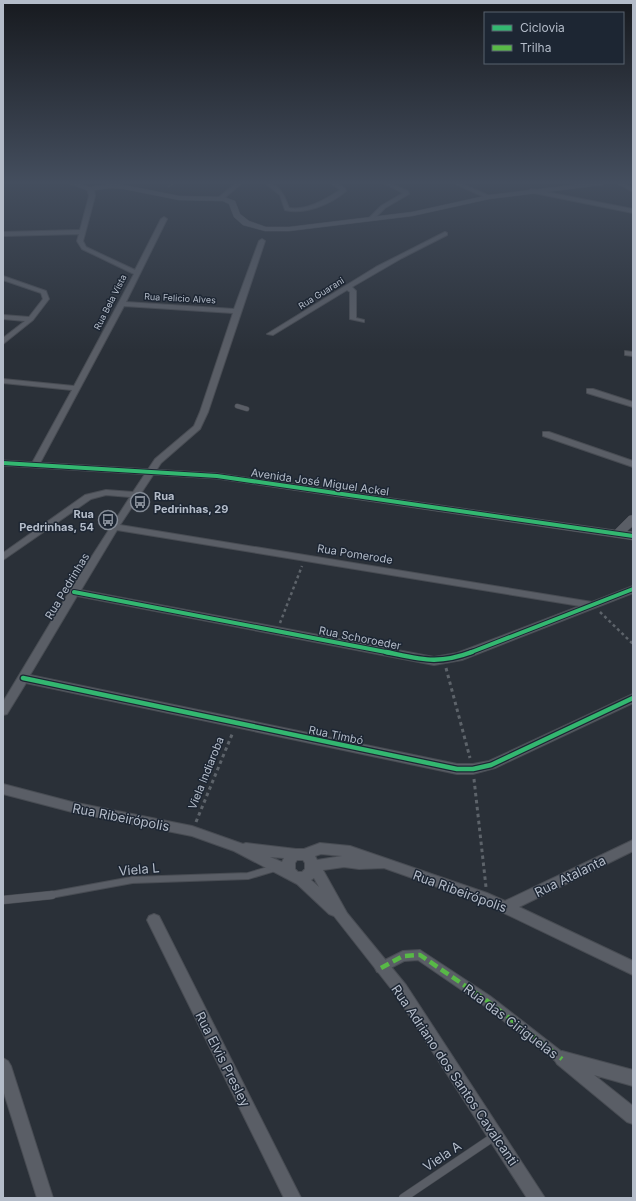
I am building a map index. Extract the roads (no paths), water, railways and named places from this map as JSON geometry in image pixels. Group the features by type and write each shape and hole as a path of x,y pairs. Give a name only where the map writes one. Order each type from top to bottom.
{"street":[{"name":"Rua Bela Vista","path":"35,465 75,388 122,304 136,273 84,248 80,239"},
{"path":"136,273 153,239"},
{"name":"Rua Guarani","path":"271,334 410,250 434,239"},
{"name":"Rua Pedrinhas","path":"3,711 114,527 151,472 162,457 197,427 204,412 237,310 262,241"},
{"path":"120,264 134,265 142,261"},
{"path":"3,278 44,292 46,299 31,320 3,342"},
{"path":"348,287 353,291 353,319 362,321"},
{"name":"Rua Felicio Alves","path":"122,304 237,310"},
{"path":"3,317 31,320"},
{"path":"3,381 75,388"},
{"path":"590,391 633,405"},
{"path":"546,434 633,464"},
{"name":"Avenida José Miguel Ackel","path":"3,463 217,476 633,536"},
{"path":"3,557 88,497 97,493 106,492 136,495"},
{"path":"618,534 633,519"},
{"name":"Rua Pomerode","path":"114,527 593,605"},
{"name":"Rua Schoroeder","path":"74,592 434,661 458,657 633,589"},
{"name":"Rua Timbó","path":"23,678 457,769 473,769 491,765 633,698"},
{"name":"Rua Ribeirópolis","path":"3,789 72,808 192,831 238,847 289,872"},
{"name":"Rua Atalanta","path":"506,907 633,845"},
{"name":"Rua Ribeirópolis","path":"238,847 301,855 320,848 350,851 487,898 633,968"},
{"path":"314,866 311,859 301,855 288,861 287,869 289,872 308,876 314,866 344,861 359,863 384,862"},
{"name":"Rua Adriano dos Santos Cavalcanti","path":"314,866 342,917 381,968 401,990 537,1198"},
{"name":"Rua Adriano dos Santos Cavalcanti","path":"289,872 342,917"},
{"name":"Rua Elvis Presley","path":"154,920 293,1198"},
{"name":"Rua das Ciriguelas","path":"381,968 403,956 420,955 486,1000 633,1116"},
{"path":"562,1059 633,1078"},
{"path":"3,1066 45,1198"}],"lane":[{"path":"237,406 247,409"},
{"name":"Viela L","path":"3,900 24,900 132,880 248,876 289,872"},
{"name":"Viela A","path":"404,1198 496,1135"}],"place":[{"name":"Rua Pedrinhas, 29","path":"140,502"},
{"name":"Rua Pedrinhas, 54","path":"108,520"}]}
